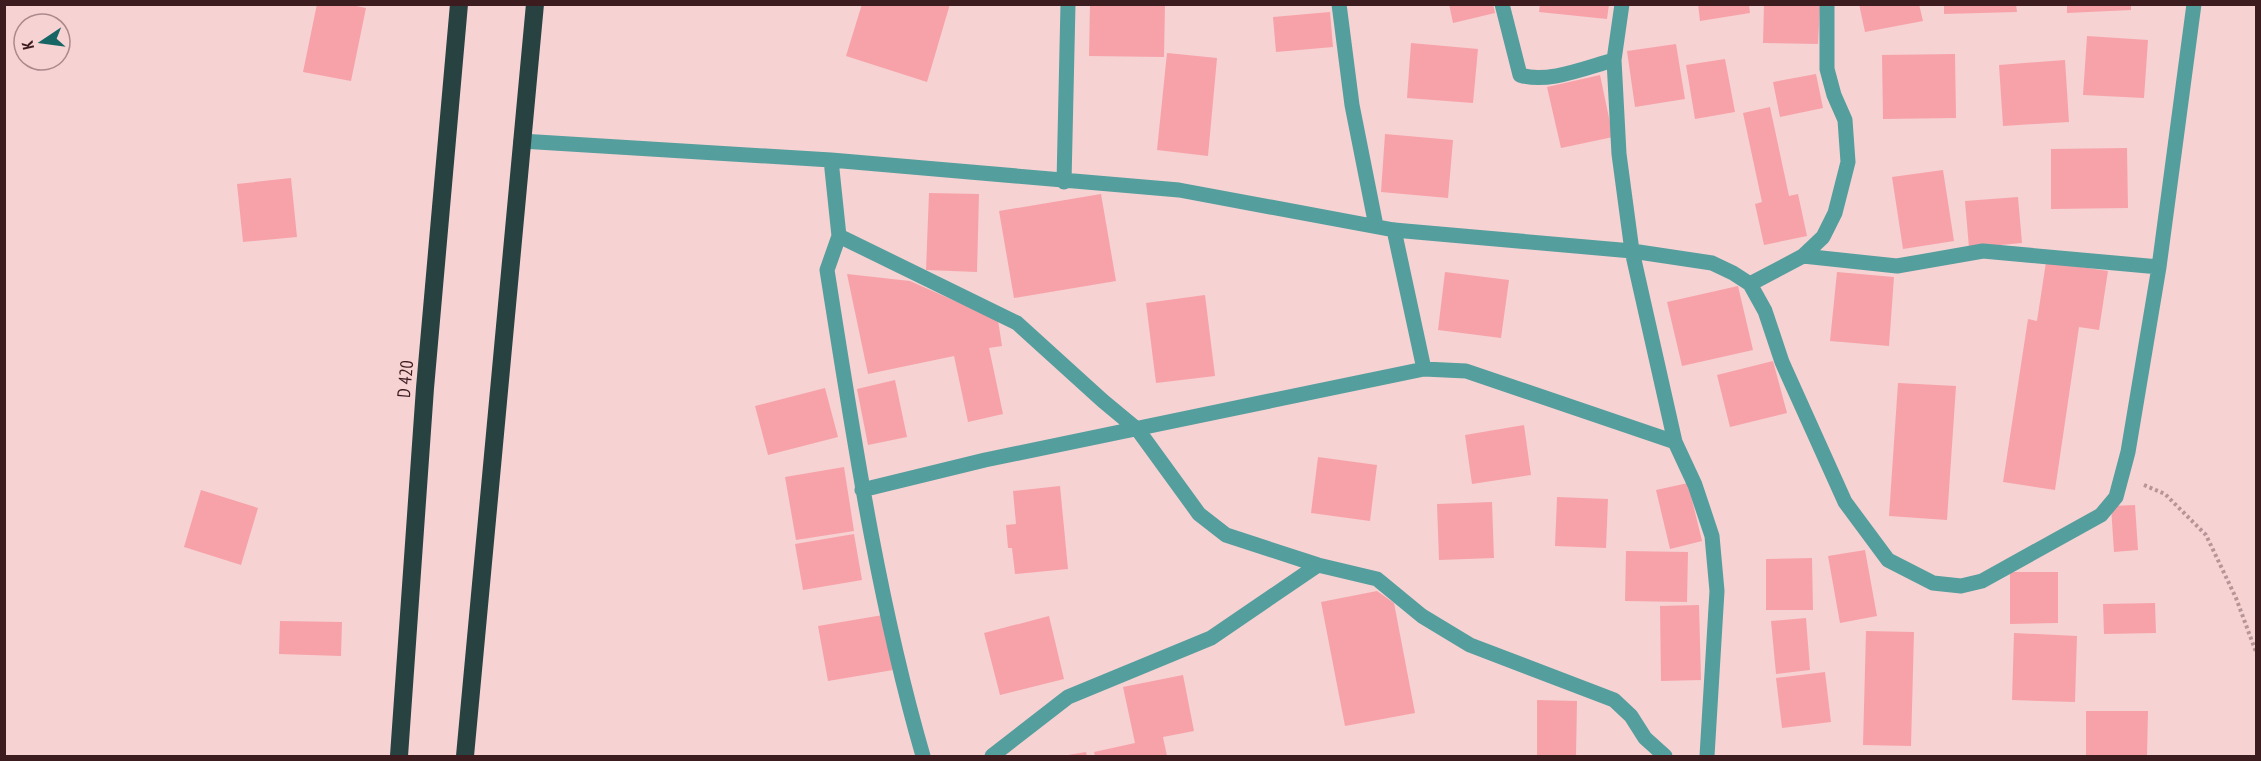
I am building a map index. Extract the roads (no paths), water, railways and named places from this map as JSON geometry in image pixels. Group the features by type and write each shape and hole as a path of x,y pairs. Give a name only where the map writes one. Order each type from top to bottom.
{"highway":[{"name":"D 420","path":"399,756 425,388 459,4"},
{"path":"465,756 535,4"}],"street":[{"path":"1064,182 1068,4"},
{"path":"1339,4 1352,105 1376,226"},
{"path":"1502,4 1520,75 1545,78 1614,60"},
{"path":"1622,4 1614,60 1619,154 1632,251 1675,442 1695,485 1712,536 1717,591 1707,756"},
{"path":"1750,284 1803,256 1823,237 1835,213 1848,162 1845,120 1834,95 1827,69 1827,4"},
{"path":"521,141 831,160 1064,182 1179,190 1394,230 1632,251 1712,263 1750,284 1765,311 1782,362 1845,502 1888,560 1933,583 1961,586 1982,581 2101,515 2116,497 2128,452 2159,267 2194,4"},
{"path":"831,160 839,236 827,270 862,490 907,702 923,756"},
{"path":"1394,230 1424,369"},
{"path":"839,236 1017,323 1138,430 1199,514 1226,534 1318,565 1377,579 1422,616 1470,645 1614,700 1631,716 1645,738 1662,756"},
{"path":"1803,256 1897,266 1983,251 2159,267"},
{"path":"862,490 985,460 1424,369 1466,371 1675,442"},
{"path":"992,756 1068,697 1211,638 1318,565"}]}
